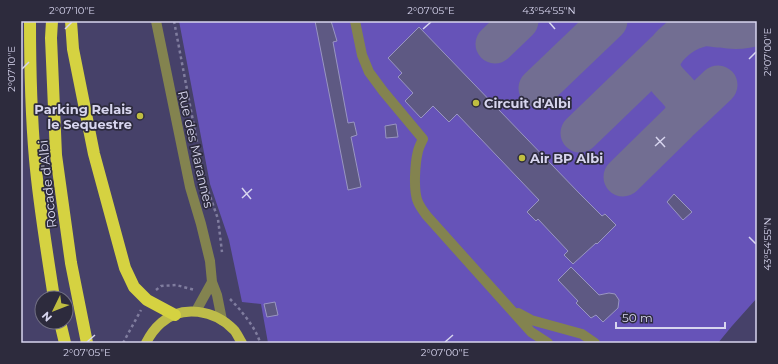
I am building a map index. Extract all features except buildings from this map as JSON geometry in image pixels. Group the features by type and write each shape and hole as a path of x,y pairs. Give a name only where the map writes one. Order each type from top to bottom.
{"highway":[{"name":"Rocade d'Albi","path":"30,21 30,70 35,158 45,243 53,290"},
{"name":"Rocade d'Albi","path":"52,21 51,38 56,155 71,263 87,343"},
{"path":"71,21 73,49 94,154 125,268 134,287 147,300 175,315"},
{"path":"62,330 65,343"}],"main road":[{"path":"146,343 152,333 162,322 175,315 196,311 210,314 222,320 234,330 242,343"}],"street":[{"name":"Rue des Marannes","path":"156,21 190,187 210,261 212,282 217,295 222,320"},
{"path":"356,21 362,55 369,72 423,139 418,152 415,167 416,193 418,202 427,216 530,332 548,343"},
{"path":"196,311 212,282"},
{"path":"509,308 531,320 582,334 596,343"}],"path":[{"path":"174,21 204,179 218,220 222,258"}],"shaded area":[{"name":"Circuit d'Albi","path":"179,21 757,21 757,298 718,343 268,343 261,304 242,302 229,240 210,184"}],"taxiway":[{"path":"495,44 519,21"},
{"path":"538,88 608,21"},
{"path":"702,21 729,29 743,29 757,26"},
{"path":"623,177 678,123 684,114 685,104 683,98 668,81 662,71 661,64 666,50 678,38 693,30 704,27 718,28"},
{"path":"580,133 665,51"},
{"path":"681,120 718,85"}],"place":[{"name":"Circuit d'Albi","path":"476,103"},
{"name":"Parking Relais le Sequestre","path":"140,116"},
{"name":"Air BP Albi","path":"522,158"}]}
